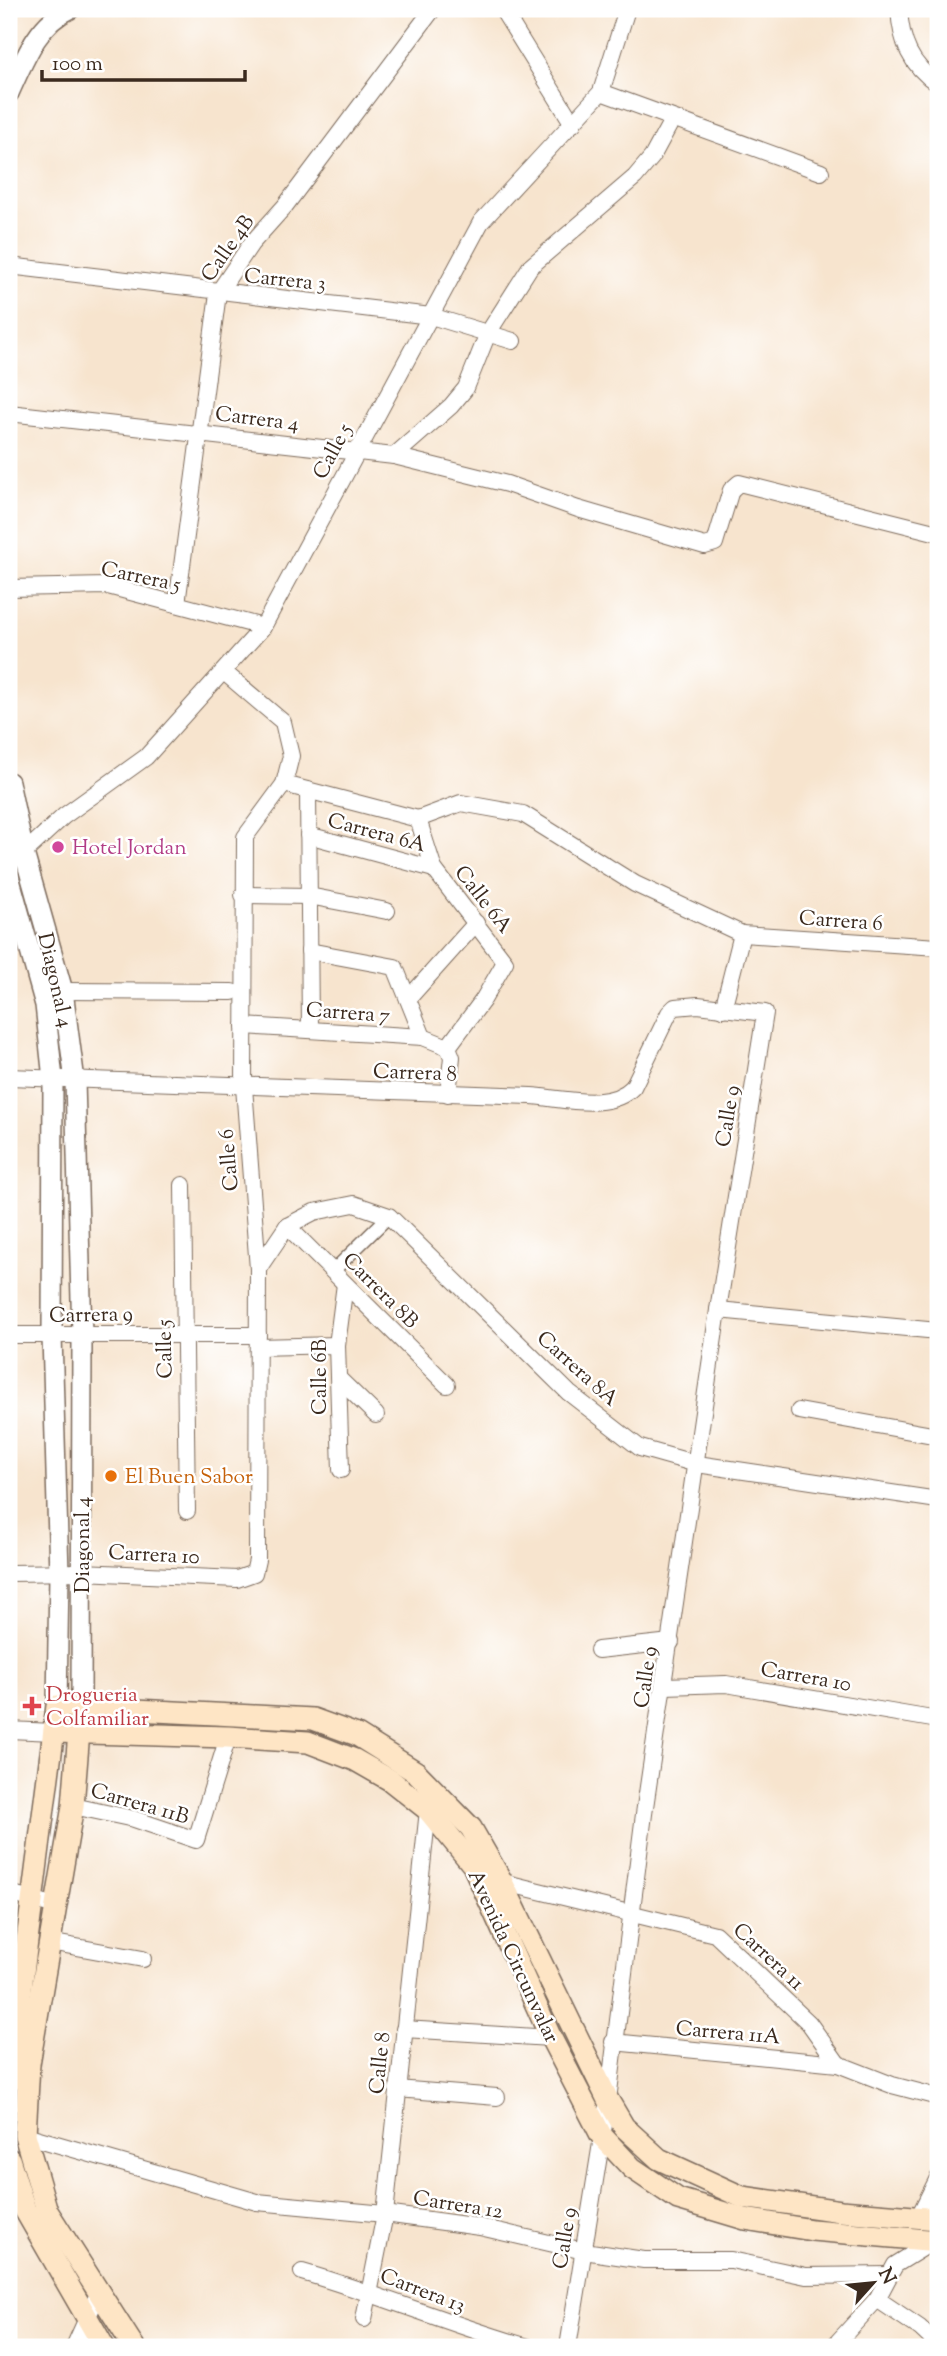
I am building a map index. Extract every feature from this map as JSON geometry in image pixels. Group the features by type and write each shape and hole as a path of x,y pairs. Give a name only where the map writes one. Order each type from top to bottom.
{"main road":[{"name":"Avenida Circunvalar","path":"57,1706 313,1719 356,1735 416,1772 471,1829 502,1882 608,2099 624,2127 659,2159 742,2197 841,2211 928,2219"},
{"name":"Diagonal 4","path":"9,2082 19,2024 57,1706"},
{"name":"Diagonal 4","path":"81,1707 73,1806 49,1942 19,2024 24,2135 47,2211 134,2347"},
{"name":"Avenida Circunvalar","path":"54,1732 308,1742 355,1760 390,1780 428,1810 473,1865 551,2038 601,2134 632,2168 678,2199 745,2219 812,2230 936,2241"},
{"path":"9,2159 25,2210 85,2319 104,2347"}],"street":[{"path":"9,93 32,44 61,13 70,9"},
{"name":"Calle 4B","path":"177,604 218,293 251,244 285,206 433,9"},
{"path":"502,9 573,124"},
{"name":"Calle 5","path":"16,858 64,816 146,757 263,627 481,222 601,92 622,33 627,9"},
{"path":"899,9 901,36 909,56 922,73 938,84"},
{"path":"601,92 821,172"},
{"path":"394,456 451,406 466,388 488,333 530,267 635,177 652,157 672,120"},
{"name":"Carrera 3","path":"9,267 430,316 513,341"},
{"name":"Carrera 4","path":"9,413 200,432 394,456 507,484 578,509 710,546 715,543 731,490 739,483 938,533"},
{"name":"Carrera 5","path":"9,588 108,586 263,627"},
{"name":"Calle 6","path":"224,673 283,722 291,756 284,784 245,836 244,1087 258,1269 257,1560 254,1573"},
{"name":"Diagonal 4","path":"9,782 21,904 45,1005 53,1079 52,1336 59,1573 57,1706"},
{"path":"284,784 418,819 461,803 523,814 635,884 742,934 723,1009"},
{"path":"308,790 310,1030"},
{"name":"Calle 6A","path":"418,819 434,869 503,958 490,989 448,1047"},
{"name":"Carrera 6A","path":"308,835 434,869"},
{"name":"Diagonal 4","path":"9,876 63,991 75,1081 82,1336 81,1707"},
{"path":"243,895 309,896 387,911"},
{"path":"408,999 476,923"},
{"name":"Carrera 6","path":"742,934 938,947"},
{"path":"309,951 395,967 423,1037"},
{"path":"63,991 232,992"},
{"name":"Carrera 8","path":"9,1077 616,1099 633,1087 669,1013 675,1007 684,1004 765,1013"},
{"name":"Calle 9","path":"568,2347 608,2099 631,1911 718,1310 765,1013"},
{"name":"Carrera 7","path":"244,1026 423,1037 448,1047"},
{"path":"448,1047 452,1057 448,1094"},
{"name":"Calle 5","path":"183,1185 187,1511"},
{"name":"Carrera 8A","path":"287,1226 314,1212 354,1204 389,1216 569,1393 640,1448 697,1464 938,1500"},
{"path":"332,1272 389,1216"},
{"path":"258,1269 287,1226"},
{"name":"Carrera 8B","path":"287,1226 447,1385"},
{"name":"Calle 6B","path":"341,1470 337,1345 345,1284"},
{"path":"718,1310 938,1331"},
{"name":"Carrera 9","path":"9,1335 184,1334 337,1345"},
{"path":"338,1379 376,1415"},
{"path":"799,1411 938,1436"},
{"name":"Carrera 10","path":"9,1573 82,1572 237,1579 254,1573"},
{"path":"598,1650 671,1643"},
{"name":"Carrera 10","path":"665,1686 726,1684 938,1720"},
{"path":"9,1730 54,1732"},
{"name":"Carrera 11B","path":"73,1806 134,1819 197,1840 228,1737"},
{"name":"Calle 8","path":"364,2319 372,2292 385,2214 428,1810"},
{"name":"Carrera 11","path":"502,1882 631,1911 715,1934 810,2023 838,2064"},
{"path":"9,1893 56,1906"},
{"path":"49,1942 143,1959"},
{"path":"404,2029 551,2038"},
{"name":"Carrera 11A","path":"613,2042 838,2064"},
{"path":"838,2064 892,2085 938,2097"},
{"path":"397,2089 497,2097"},
{"name":"Carrera 12","path":"24,2135 257,2202 385,2214 480,2227 584,2251 644,2260 731,2260 806,2276 890,2275"},
{"path":"928,2219 938,2178"},
{"path":"833,2347 877,2299 895,2266 936,2241"},
{"name":"Carrera 13","path":"302,2272 372,2292 464,2329 528,2347"},
{"path":"74,2347 98,2294"},
{"path":"877,2299 920,2328 938,2345"}],"place":[{"name":"Hotel Jordan","path":"58,847"},
{"name":"El Buen Sabor","path":"111,1476"},
{"name":"Drogueria Colfamiliar","path":"32,1706"}]}
